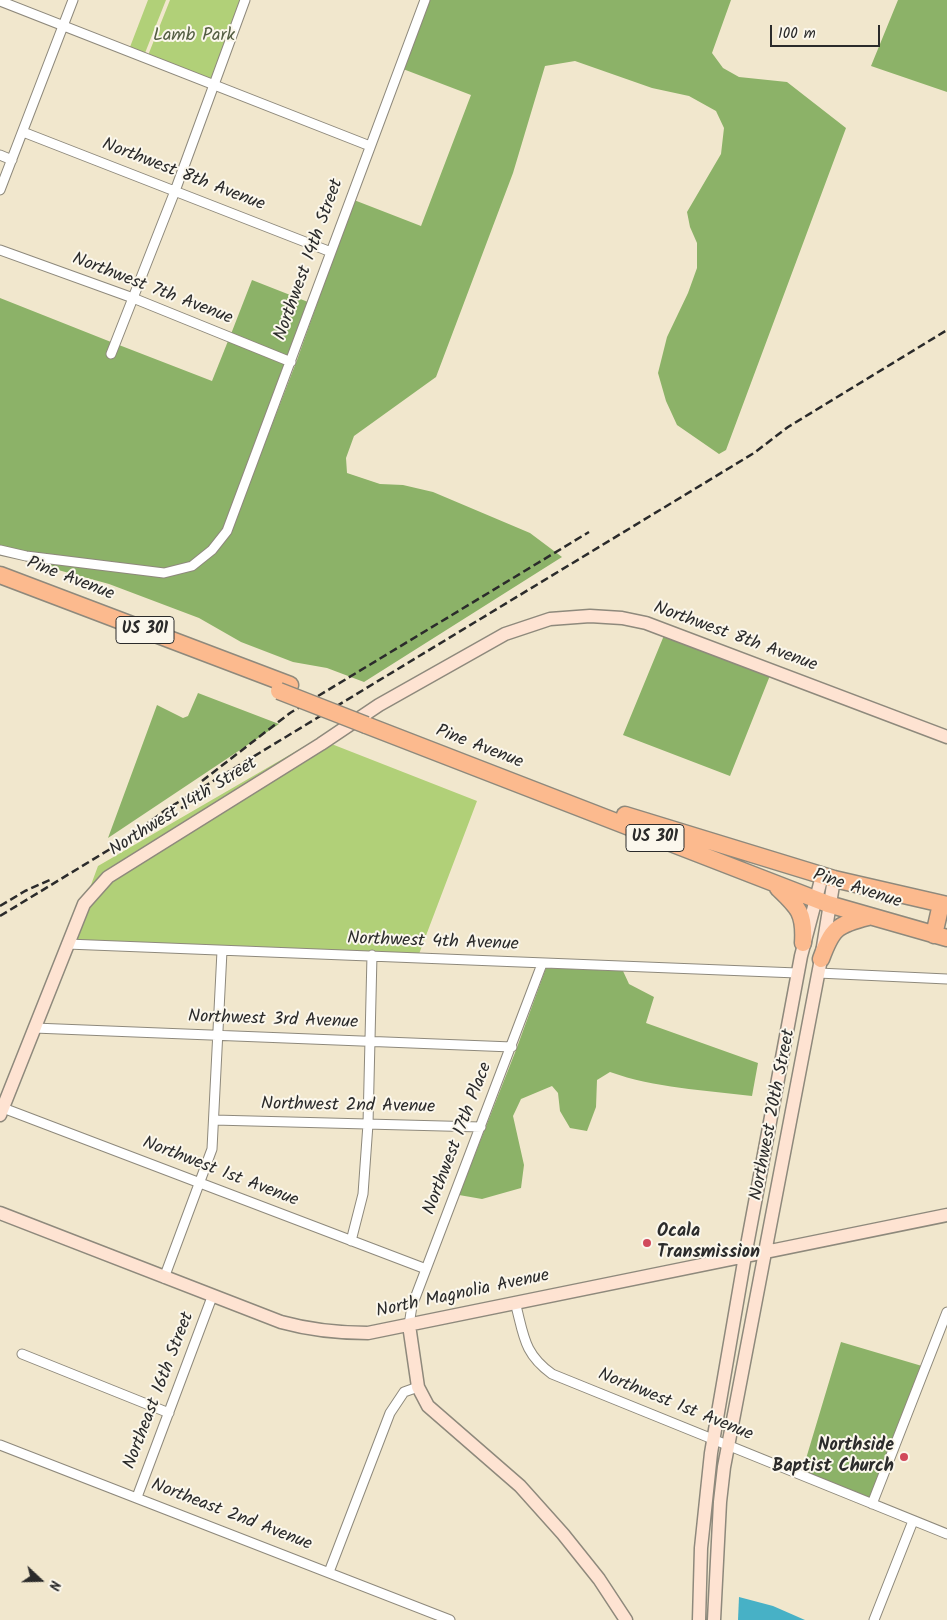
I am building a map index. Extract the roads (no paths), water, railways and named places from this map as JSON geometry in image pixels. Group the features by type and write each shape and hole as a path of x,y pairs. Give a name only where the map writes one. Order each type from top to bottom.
{"highway":[{"name":"Pine Avenue","path":"0,575 371,722 686,842 773,883 868,916 940,936"},
{"name":"Pine Avenue","path":"0,584 285,688"},
{"name":"Pine Avenue","path":"686,842 944,904"},
{"path":"773,883 802,914 804,942"},
{"path":"940,936 944,904"},
{"path":"819,966 830,936 838,928 850,921 868,916"}],"main road":[{"name":"Northwest 8th Avenue","path":"505,634 550,619 574,617 622,618 646,623 947,737"},
{"name":"Northwest 14th Street","path":"1,1112 84,904 108,877 321,744 379,705 505,634"},
{"name":"Northwest 20th Street","path":"699,1620 701,1548 714,1439 745,1256 804,942 821,901 828,877"},
{"name":"Northwest 20th Street","path":"714,1620 720,1502 728,1445 819,966 821,901"},
{"path":"787,1028 793,1050 801,1062"},
{"name":"North Magnolia Avenue","path":"0,1213 281,1322 306,1329 339,1333 368,1333 947,1216"},
{"path":"408,1325 418,1387 428,1406 520,1486 564,1534 599,1579 626,1620"}],"street":[{"path":"0,190 73,0"},
{"path":"111,354 175,191 246,0"},
{"name":"Northwest 14th Street","path":"0,550 26,556 164,573 192,566 212,550 227,532 424,0"},
{"path":"0,2 370,146"},
{"name":"Northwest 8th Avenue","path":"23,132 331,252"},
{"path":"0,155 12,160"},
{"name":"Northwest 7th Avenue","path":"0,250 133,298 291,362"},
{"name":"Northwest 4th Avenue","path":"67,944 346,956 372,955 798,974"},
{"path":"164,1278 212,1150 222,951"},
{"path":"351,1241 363,1194 368,1124 372,955"},
{"name":"Northwest 17th Place","path":"408,1325 412,1306 542,964"},
{"path":"819,966 947,979"},
{"name":"Northwest 3rd Avenue","path":"34,1028 512,1046"},
{"name":"Northwest 1st Avenue","path":"1,1112 200,1182 426,1269"},
{"name":"Northwest 2nd Avenue","path":"214,1120 481,1127"},
{"name":"Northeast 16th Street","path":"137,1497 212,1296"},
{"name":"Northwest 1st Avenue","path":"515,1302 528,1352 552,1374 947,1534"},
{"path":"872,1504 946,1316"},
{"path":"22,1354 169,1413"},
{"path":"329,1572 390,1413 404,1392 418,1387"},
{"name":"Northeast 2nd Avenue","path":"0,1445 450,1620"},
{"path":"874,1620 913,1521"}],"water":[{"path":"739,1597 773,1606 805,1620 738,1620"}],"railway":[{"path":"0,916 125,840 167,809 754,453 788,427 947,330"},
{"path":"202,781 290,713 589,532"},
{"path":"181,808 213,793"},
{"path":"0,906 25,891 52,879"}],"place":[{"name":"Ocala Transmission","path":"647,1243"},
{"name":"Northside Baptist Church","path":"904,1457"}],"park label":[{"name":"Lamb Park","path":"194,37"}]}
